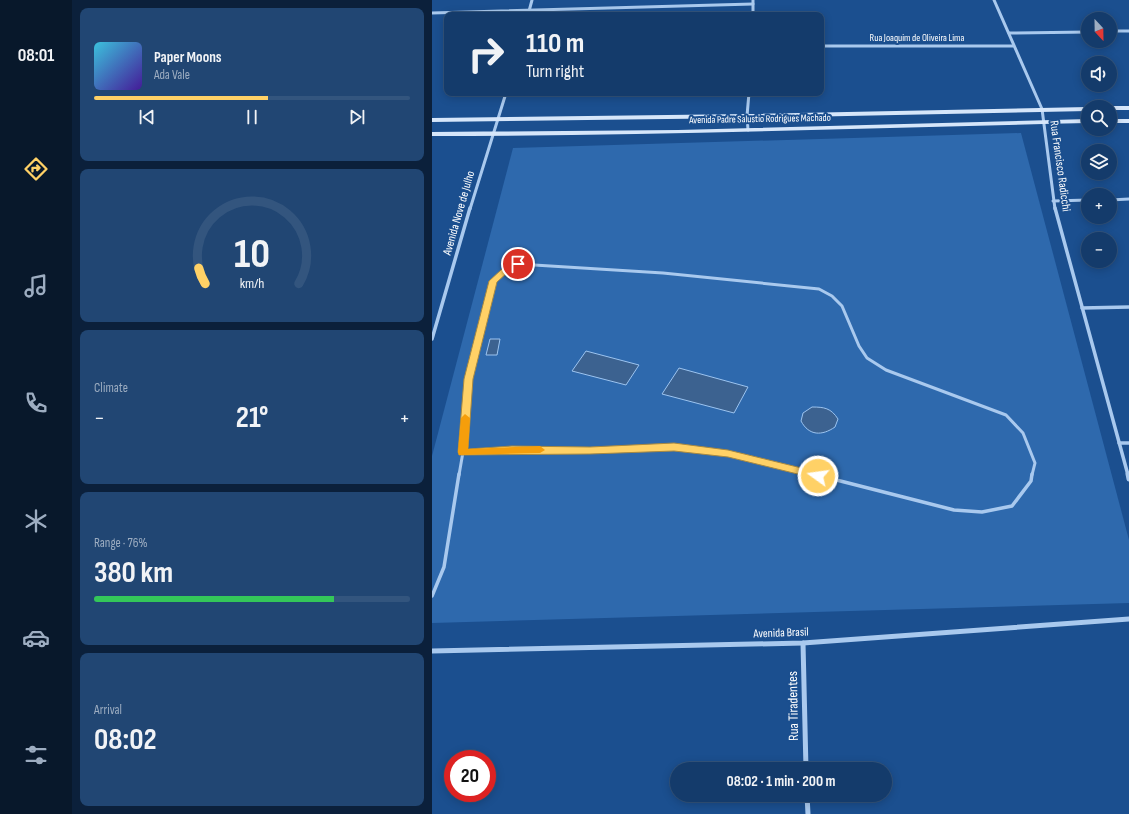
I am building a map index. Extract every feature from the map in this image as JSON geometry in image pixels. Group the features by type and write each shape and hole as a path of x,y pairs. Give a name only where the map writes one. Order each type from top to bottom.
{"main road":[{"name":"Avenida Padre Salustio Rodrigues Machado","path":"432,120 747,116 1081,108"},
{"path":"1117,108 1129,108"},
{"name":"Avenida Padre Salustio Rodrigues Machado","path":"432,134 492,135 748,130 1081,121"},
{"path":"1117,121 1129,121"}],"street":[{"path":"528,12 532,0"},
{"path":"753,0 753,12"},
{"name":"Rua Francisco Radicchi","path":"994,0 1042,109 1052,201 1129,479"},
{"path":"553,12 753,4"},
{"path":"432,14 444,14"},
{"path":"1117,31 1129,31"},
{"path":"1009,34 1081,32"},
{"name":"Rua Joaquim de Oliveira Lima","path":"824,46 1013,46"},
{"name":"Avenida Nove de Julho","path":"432,339 492,135 499,119 505,96"},
{"path":"748,130 747,116 749,96"},
{"path":"1117,200 1129,199"},
{"path":"1052,201 1081,200"},
{"path":"1082,308 1129,307"},
{"path":"1119,444 1129,443"},
{"name":"Avenida Brasil","path":"432,651 804,643 1129,619"},
{"name":"Rua Tiradentes","path":"804,643 806,762"},
{"path":"807,802 808,814"}],"lane":[{"path":"432,596 444,567 463,452 468,379 493,281 504,271 518,264 663,273 819,289 832,296 842,306 859,346 866,358 886,370 1006,415 1023,433 1035,463 1031,481 1012,506 982,512 954,510 728,453 712,451 674,447 590,451 512,450 463,452"}],"shaded area":[{"path":"1021,133 1129,540 1129,603 432,623 432,456 513,148"},
{"path":"490,339 500,339 497,355 486,355"},
{"path":"586,351 639,365 626,385 572,371"},
{"path":"679,368 748,387 734,413 662,394"},
{"path":"812,407 824,408 833,412 838,419 835,427 821,433 808,430 801,421 803,413"}],"slow traffic":[{"path":"465,418 463,452 540,450"}],"route":[{"path":"518,264 504,271 493,281 468,379 463,452 512,450 590,451 674,447 728,453 818,476"}]}
